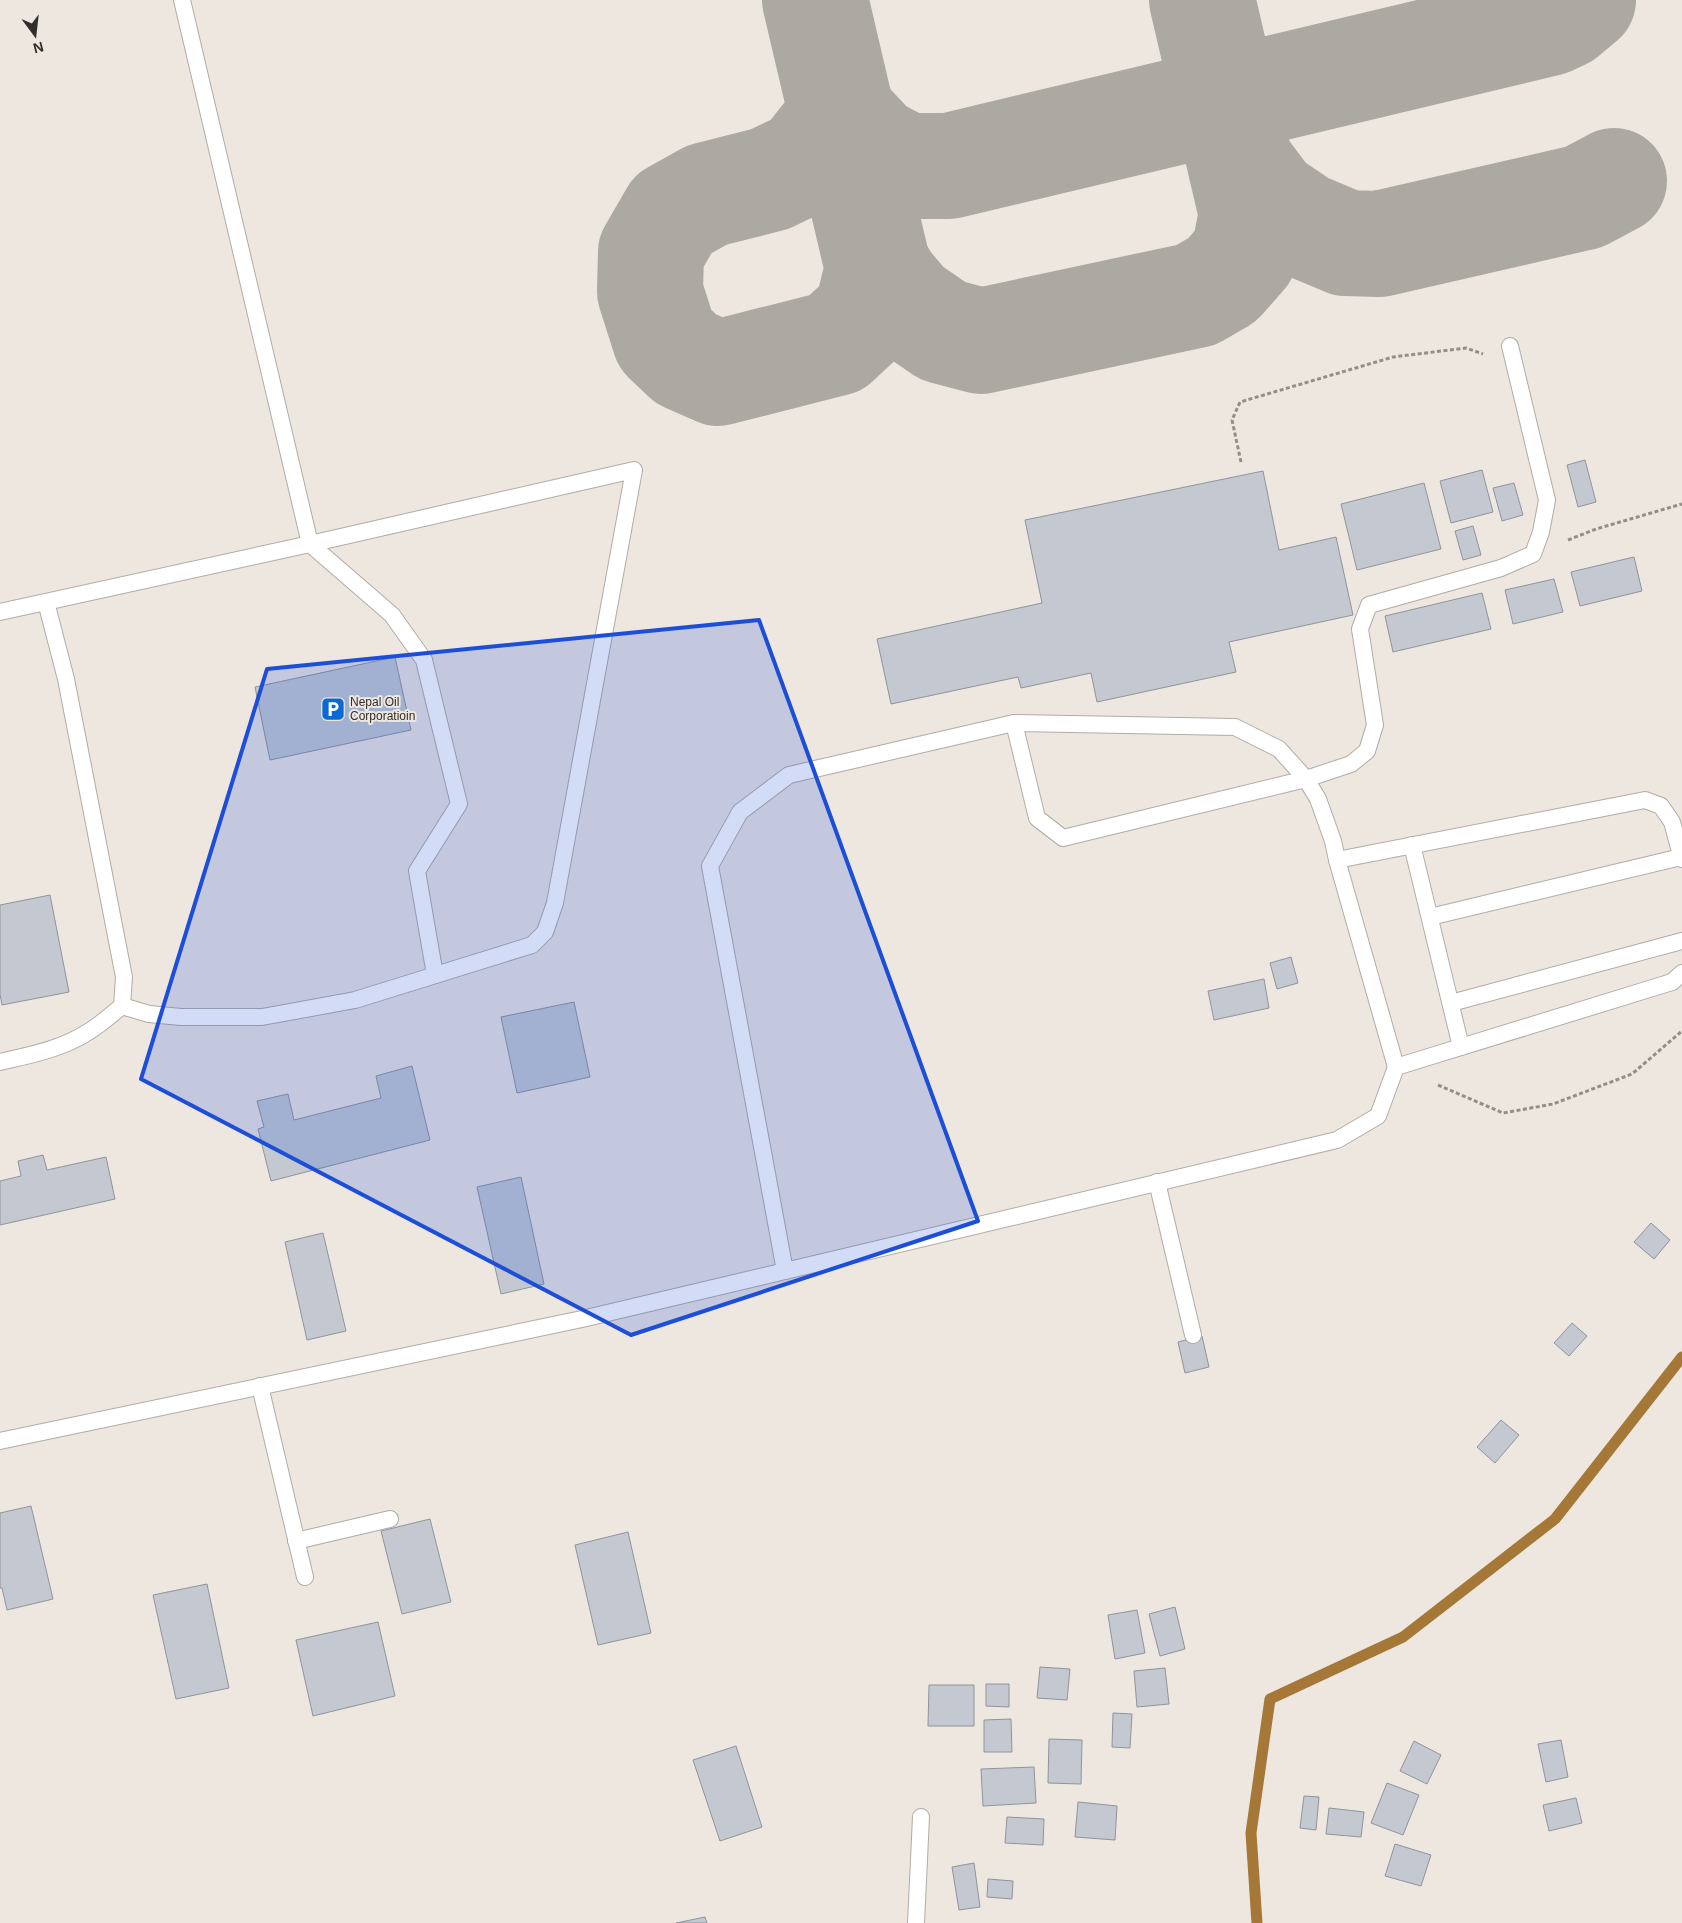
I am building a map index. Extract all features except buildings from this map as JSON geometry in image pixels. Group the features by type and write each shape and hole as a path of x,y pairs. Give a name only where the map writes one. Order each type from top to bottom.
{"lane":[{"path":"182,0 310,544 392,615 424,660 459,804 417,871 435,975"},
{"path":"1014,723 1037,818 1063,838 1306,779 1351,764 1367,751 1375,725 1360,628 1368,605 1502,568 1533,554 1541,532 1547,500 1510,346"},
{"path":"0,612 634,470 555,903 545,932 532,945 355,1000 262,1017 173,1016 149,1014 122,1006"},
{"path":"0,1062 47,1051 66,1044 88,1033 122,1006 124,977 66,680 46,602"},
{"path":"0,1441 582,1318 785,1271 1337,1140 1378,1116 1396,1066 1333,841 1318,799 1306,779 1279,748 1235,727 1014,723 789,775 740,812 710,866 785,1271"},
{"path":"1337,860 1645,800 1661,806 1672,822 1682,858 1430,917"},
{"path":"1412,845 1461,1047"},
{"path":"1451,1003 1682,940"},
{"path":"1396,1066 1672,982 1682,973"},
{"path":"1158,1182 1193,1335"},
{"path":"260,1386 305,1577"},
{"path":"296,1541 390,1520"},
{"path":"916,1923 921,1817"}],"path":[{"path":"1241,462 1232,420 1240,402 1393,357 1466,348 1516,366"},
{"path":"1533,554 1596,529 1682,504"},
{"path":"1396,1066 1503,1112 1553,1104 1632,1074 1682,1030"}],"highlighted area":[{"path":"759,620 978,1221 631,1335 141,1079 267,669"}],"waterway":[{"path":"1257,1923 1251,1833 1270,1699 1403,1637 1555,1519 1682,1357"}],"taxiway":[{"path":"815,0 878,268 867,314 836,343 718,373 686,359 665,339 650,292 651,252 673,214 707,195 770,179 805,162 842,115"},
{"path":"878,268 908,307 943,331 981,341 1196,295 1222,280 1244,255 1252,214 1202,0"},
{"path":"842,115 874,149 906,166 949,166 1549,23 1564,16 1583,0"},
{"path":"1241,165 1269,202 1303,225 1346,243 1379,244 1584,197 1614,181"}],"place":[{"name":"Nepal Oil Corporatioin","path":"333,709"}]}
